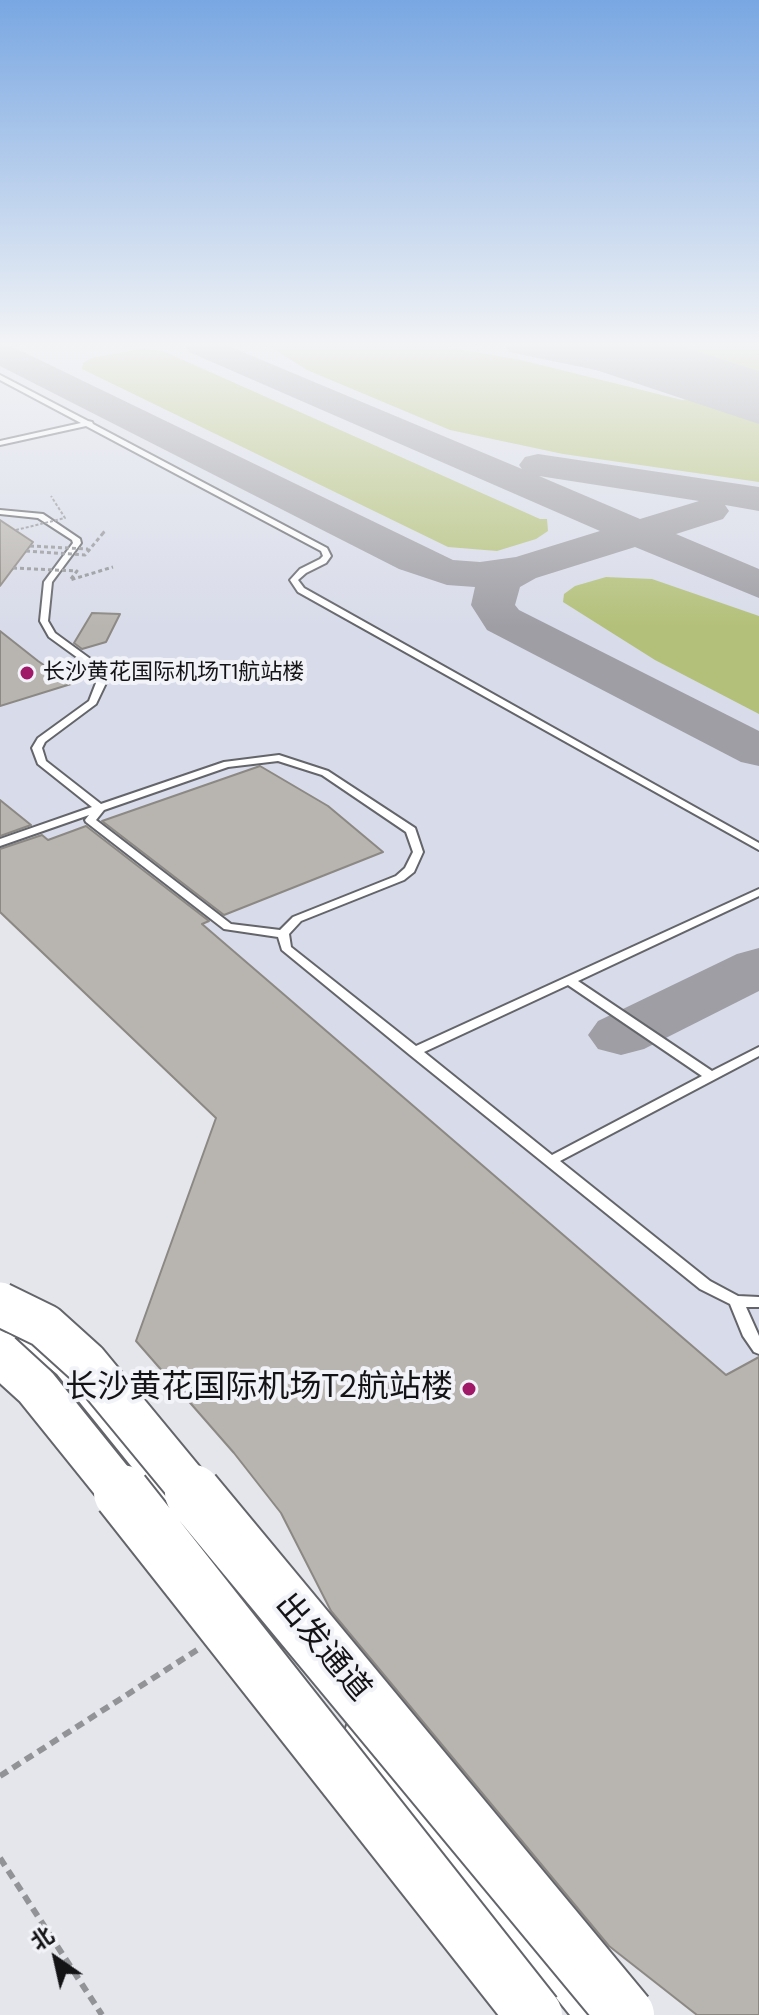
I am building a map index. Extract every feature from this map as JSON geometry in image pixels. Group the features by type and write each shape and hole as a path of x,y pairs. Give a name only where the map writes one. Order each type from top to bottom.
{"street":[{"name":"出发通道","path":"0,1304 45,1326 86,1363 626,2015"},
{"path":"0,1354 36,1387 70,1427 534,2015"}],"lane":[{"path":"120,439 324,550 327,556 323,561 299,573 294,580 301,590 759,847"},
{"path":"0,512 40,516 76,539 77,543 48,582 44,621 52,635 93,665 100,677 101,689 86,708 47,733 37,748 37,756 48,770 100,808"},
{"path":"0,843 227,764 260,757 279,758 325,773 411,830 418,852 410,870 400,878 297,919 283,934"},
{"path":"100,808 90,820 228,927 283,934"},
{"path":"414,1052 759,892"},
{"path":"283,934 286,948 294,956 705,1285 736,1301 759,1302"},
{"path":"569,980 711,1076"},
{"path":"550,1161 759,1051"},
{"path":"736,1301 748,1332 759,1348"},
{"path":"0,1329 26,1341 62,1370 183,1519"},
{"path":"343,1717 584,2015"}],"path":[{"path":"15,529 63,516 51,496"},
{"path":"28,549 88,551 105,534 103,531"},
{"path":"12,569 77,571 70,580 113,567"},
{"path":"0,1776 209,1642"},
{"path":"0,1858 102,2015"}],"shaded area":[{"path":"0,439 759,439 759,2015 697,2015 551,1902 361,1672 281,1513 234,1453 136,1341 216,1118 0,912"}],"green space":[{"path":"226,439 361,439 540,519 547,519 548,531 536,539 497,551 448,547"},
{"path":"493,439 759,439 759,482 563,454"},
{"path":"606,577 652,579 759,616 759,714 655,660 563,602 564,594 575,586"}],"building":[{"path":"0,520 33,542 0,586"},
{"path":"92,613 120,614 106,642 82,649 74,643"},
{"name":"长沙黄花国际机场T1航站楼","path":"0,631 38,661 71,684 0,706"},
{"path":"260,766 328,806 383,852 224,915 102,821"},
{"path":"0,800 31,825 0,836"},
{"name":"长沙黄花国际机场T2航站楼","path":"86,826 209,921 202,924 726,1375 759,1357 759,2015 697,2015 609,1946 331,1611 281,1513 234,1453 136,1341 216,1118 0,912 0,849 42,835 48,840"}],"taxiway":[{"path":"172,439 414,560 447,572 480,575 521,569"},
{"path":"419,439 638,533"},
{"path":"538,465 759,499"},
{"path":"638,533 709,511"},
{"path":"521,569 638,533"},
{"path":"638,533 759,585"},
{"path":"521,569 505,578 494,592 493,605 503,620 759,751"},
{"path":"621,1035 759,967"}],"place":[{"name":"长沙黄花国际机场T1航站楼","path":"27,673"},
{"name":"长沙黄花国际机场T2航站楼","path":"469,1389"}]}
